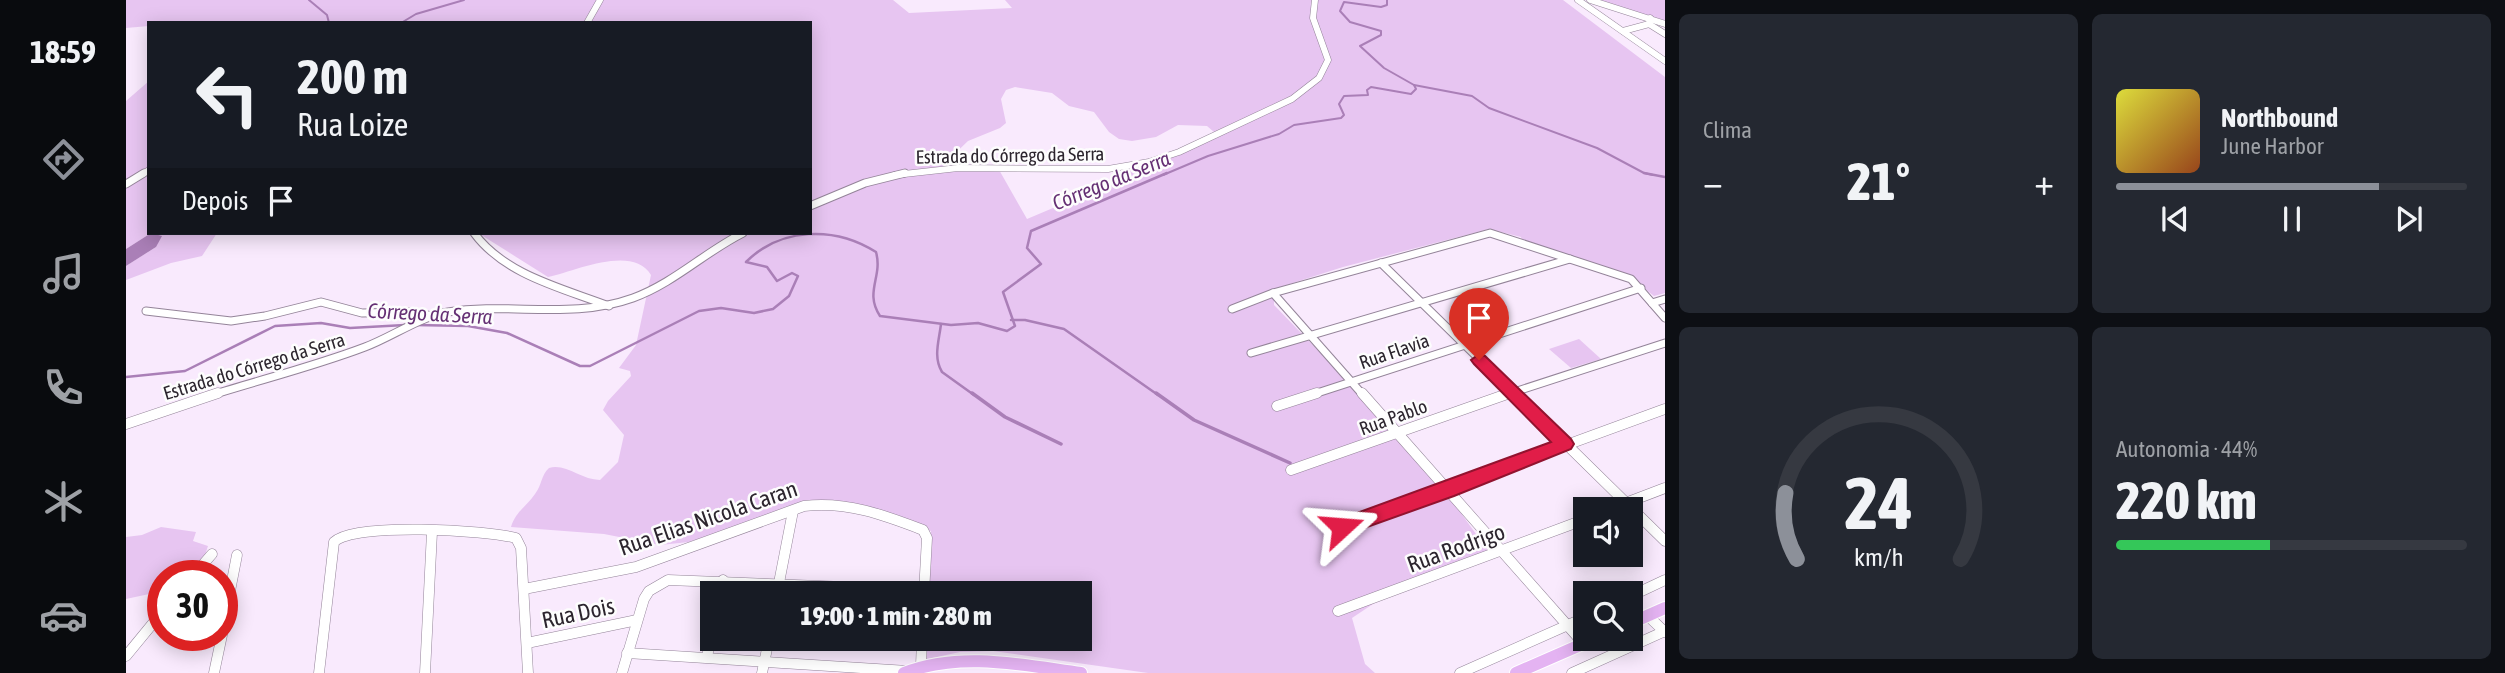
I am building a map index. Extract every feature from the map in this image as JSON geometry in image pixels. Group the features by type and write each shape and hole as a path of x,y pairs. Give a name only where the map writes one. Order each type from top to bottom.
{"main road":[{"path":"1643,618 1665,608"},
{"path":"1516,673 1573,648"},
{"path":"911,670 949,661 1081,673"}],"street":[{"path":"588,21 600,0"},
{"name":"Estrada do Córrego da Serra","path":"812,205 871,181 910,172 1022,167 1120,168 1149,163 1178,152 1280,106 1321,76 1329,54 1312,18 1315,0"},
{"path":"1577,0 1665,61"},
{"path":"1590,0 1665,24"},
{"path":"1596,13 1610,6"},
{"path":"1623,31 1650,21"},
{"path":"1650,21 1665,34"},
{"path":"126,184 147,171"},
{"path":"1232,309 1273,293 1490,233 1630,279 1642,288 1665,318"},
{"path":"476,235 488,251 509,263 609,306"},
{"name":"Estrada do Córrego da Serra","path":"126,424 341,355 407,330 432,316 463,311 580,310 609,306 673,280 719,246 739,235"},
{"path":"1251,353 1570,260"},
{"path":"1381,262 1620,497"},
{"name":"Rua Flavia","path":"1277,406 1642,288"},
{"path":"1273,293 1573,630"},
{"path":"1652,303 1665,299"},
{"path":"146,312 231,321 265,316 321,302 362,313 410,312 432,316"},
{"name":"Rua Pablo","path":"1291,470 1513,392 1665,343"},
{"path":"1342,527 1665,409"},
{"path":"1642,497 1665,488"},
{"name":"Rua Elias Nicola Caran","path":"524,589 636,567 818,503 850,506 923,530 927,538 925,581"},
{"path":"779,581 793,511"},
{"path":"1643,520 1665,541"},
{"name":"Rua Rodrigo","path":"1338,611 1573,524"},
{"path":"318,673 332,545 343,536 372,532 503,533 519,542 528,673"},
{"path":"425,673 432,532"},
{"path":"207,560 212,554"},
{"path":"236,560 237,555"},
{"path":"622,673 637,620 649,591 676,578 730,581"},
{"path":"1643,590 1665,580"},
{"path":"1572,673 1665,632 1648,616"},
{"name":"Rua Dois","path":"527,643 637,620"},
{"path":"1460,673 1573,622"},
{"path":"126,656 147,630"},
{"path":"214,673 219,651"},
{"path":"707,657 708,651"},
{"path":"762,673 767,651"},
{"path":"627,653 911,670 918,651"}],"shaded area":[{"path":"126,0 893,0 909,13 1012,8 1005,0 1563,0 1665,77 1665,293 1654,296 1637,283 1522,241 1521,237 1489,229 1343,267 1274,289 1274,305 1336,369 1453,502 1491,555 1379,600 1352,618 1365,664 1375,673 1148,673 993,651 1092,651 1092,581 929,581 931,531 862,505 801,504 689,542 660,545 604,534 511,527 518,513 537,491 549,468 561,468 600,480 618,462 624,435 603,410 631,376 630,371 619,368 636,345 651,275 643,266 618,260 548,277 481,235 812,235 812,21 147,21 147,26 126,28","holes":["1015,87 1052,93 1069,106 1094,112 1109,132 1119,139 1132,141 1156,137 1178,125 1207,126 1214,132 1181,152 1121,168 1127,174 1124,178 1027,219 998,168 944,168 943,165 968,141 1006,123 1001,99 1006,90"]},
{"path":"1593,0 1665,0 1665,24"},
{"path":"147,83 148,235 126,249 126,101"},
{"path":"148,235 162,236 156,247 126,266 126,249"},
{"path":"158,235 216,235 202,256 171,263 126,280 126,266 156,247"},
{"path":"1579,339 1601,359 1571,368 1549,349"},
{"path":"161,527 196,532 193,541 208,546 203,560 147,560 147,594 126,599 126,537 142,535"},
{"path":"924,651 993,651 960,652 923,660"}],"waterway":[{"path":"309,0 327,15 328,21"},
{"path":"404,21 416,14 464,0"},
{"name":"Córrego da Serra","path":"1387,0 1387,5 1381,7 1344,2 1340,11 1350,22 1381,31 1381,35 1360,46 1384,68 1414,85"},
{"name":"Córrego da Serra","path":"1163,175 1208,156 1279,134 1294,125 1341,118 1344,115 1339,104 1344,96 1368,95 1367,90 1371,87 1411,94 1416,89 1414,85"},
{"path":"1414,85 1472,96 1489,108 1597,148 1644,173"},
{"name":"Córrego da Serra","path":"1013,320 1003,292 1041,264 1027,248 1031,231 1167,173"},
{"path":"1644,173 1665,177"},
{"path":"1644,173 1653,175"},
{"name":"Córrego da Serra","path":"812,234 843,238 876,252 878,261 874,299 880,316 951,325 978,323 1007,331 1015,326 1013,320"},
{"name":"Córrego da Serra","path":"415,325 468,326 507,333 580,366 590,366 699,311 721,308 754,313 773,309 789,296 798,276 792,273 777,281 767,267 746,262 775,242 803,235"},
{"path":"1013,320 1025,320 1064,329 1158,395"},
{"name":"Córrego da Serra","path":"126,377 185,371 275,326 321,323 350,328 405,325"},
{"path":"941,324 937,349 939,366 942,372 974,395"},
{"path":"972,393 1005,417 1061,444"},
{"path":"1156,393 1194,420 1290,463"}],"route":[{"path":"1342,527 1565,444 1479,360"}]}
